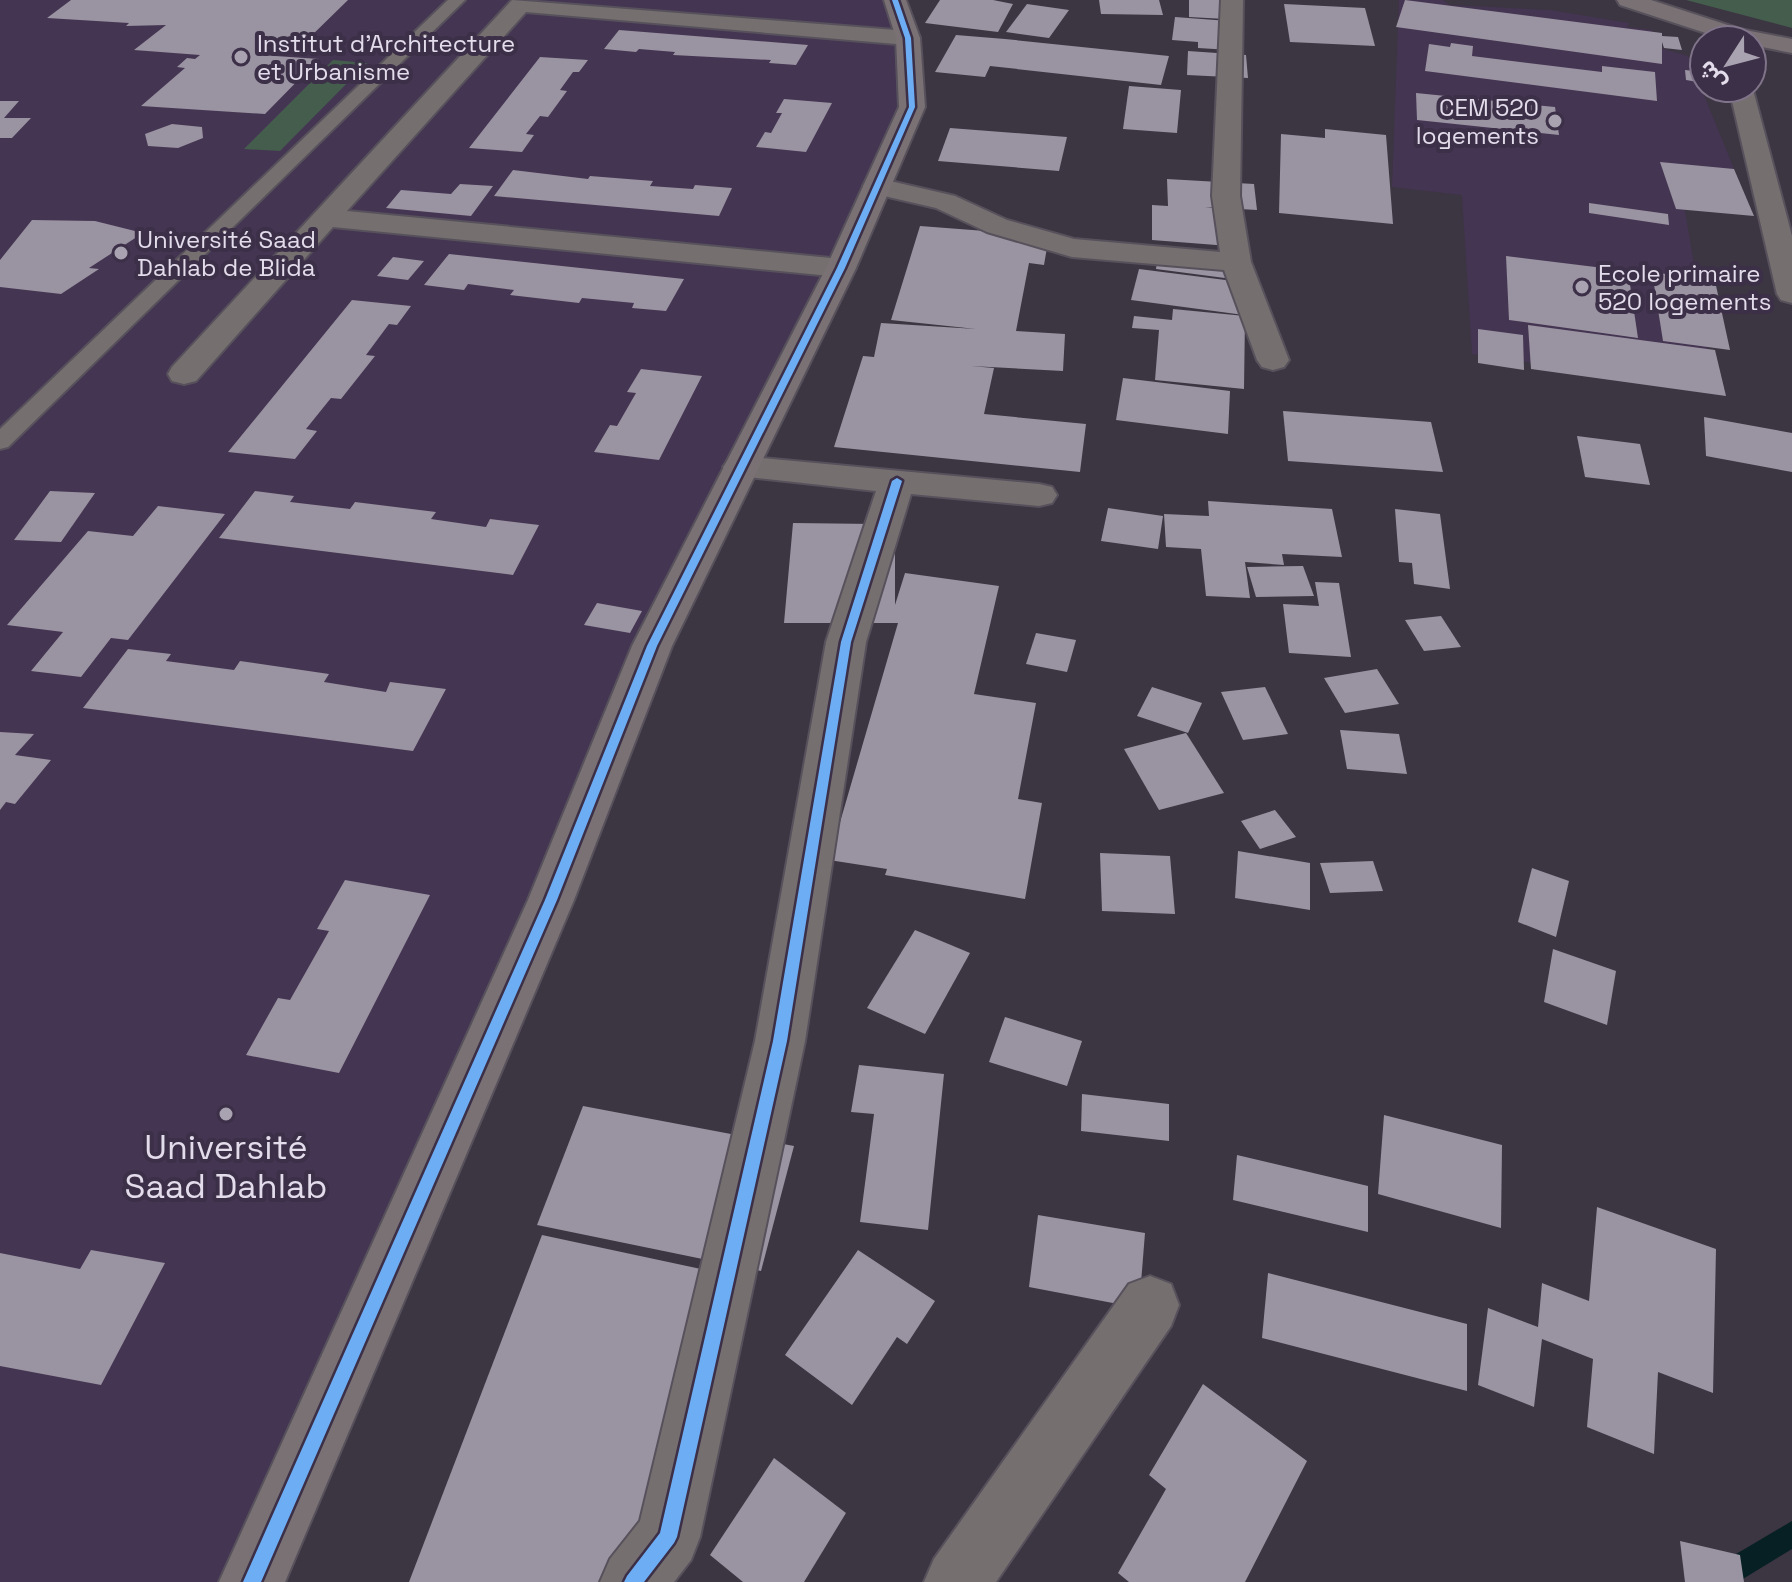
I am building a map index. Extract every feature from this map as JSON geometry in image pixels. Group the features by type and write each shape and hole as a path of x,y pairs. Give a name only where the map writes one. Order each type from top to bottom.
{"street":[{"path":"626,7 682,0"},
{"path":"1232,0 1226,196 1236,262 1273,360"},
{"path":"1628,0 1696,24"},
{"path":"184,374 521,2 901,19 912,107 841,268 652,646 551,900 252,1582"},
{"path":"1768,43 1792,46"},
{"path":"1745,104 1792,294"},
{"path":"877,186 945,202 997,226 1072,248 1236,262"},
{"path":"328,218 841,268"},
{"path":"741,467 1039,495"},
{"path":"633,1582 668,1537 780,1041 846,642 897,481"},
{"path":"957,1582 1150,1305"}],"lane":[{"path":"0,442 457,0"},
{"path":"386,48 407,49"}],"shaded area":[{"name":"Université Saad Dahlab","path":"0,0 895,0 912,107 251,1582 0,1582"},
{"name":"CEM 520 logements","path":"1399,0 1443,0 1449,5 1550,10 1629,23 1627,27 1652,30 1653,46 1688,56 1688,104 1708,104 1752,213 1684,205 1715,389 1472,354 1462,195 1392,187"}],"green space":[{"path":"1686,0 1792,0 1792,28"},
{"path":"333,60 367,63 280,151 244,149"}],"building":[{"name":"Institut d'Architecture et Urbanisme","path":"71,0 348,0 304,43 276,41 261,55 319,59 265,114 141,106 185,68 177,67 187,58 195,59 200,55 134,50 166,25 126,26 129,23 47,18"},
{"path":"940,0 993,0 1013,4 998,32 925,23"},
{"path":"1099,0 1159,0 1163,15 1101,14"},
{"path":"1189,0 1242,0 1244,20 1189,17"},
{"path":"1405,0 1662,33 1662,36 1678,37 1682,50 1664,48 1662,42 1662,64 1396,27"},
{"path":"1027,4 1069,10 1049,38 1006,32"},
{"path":"1284,4 1365,8 1375,46 1290,42"},
{"path":"1175,17 1242,22 1230,50 1198,48 1198,42 1172,40"},
{"path":"619,30 808,45 796,65 769,63 771,60 673,55 675,52 639,49 636,52 604,49"},
{"path":"956,35 1169,56 1161,85 990,66 985,77 935,72"},
{"path":"1451,43 1473,46 1472,56 1602,72 1602,66 1655,72 1657,101 1425,71 1429,44 1450,47"},
{"path":"1188,51 1246,55 1248,78 1187,75"},
{"path":"540,57 588,60 579,72 573,72 560,90 567,91 548,117 540,116 526,134 534,135 522,152 469,148"},
{"path":"1129,86 1181,90 1177,133 1123,129"},
{"path":"1416,93 1555,107 1559,135 1417,120"},
{"path":"784,99 832,103 806,152 756,147 765,132 771,133 782,113 776,113"},
{"path":"0,101 19,101 4,118 31,118 12,138 0,138"},
{"path":"172,124 202,127 203,138 178,148 148,146 145,134"},
{"path":"950,128 1067,137 1059,171 938,161"},
{"path":"1325,129 1386,135 1393,224 1279,213 1281,134 1325,138"},
{"path":"1660,162 1734,169 1754,216 1676,209"},
{"path":"513,170 588,179 590,176 653,181 650,186 732,188 719,216 494,196"},
{"path":"1167,179 1254,184 1257,210 1205,207 1227,210 1229,246 1152,240 1152,205 1168,206"},
{"path":"460,184 493,186 471,216 386,208 401,190 451,194"},
{"path":"1589,203 1668,214 1669,225 1589,213"},
{"path":"32,220 95,221 143,233 89,268 99,269 61,294 0,287 0,260"},
{"path":"920,226 1049,236 1044,265 1029,263 1016,331 1065,334 1063,371 971,366 994,368 984,414 1086,424 1080,472 834,447 863,356 874,357 881,323 976,329 891,320"},
{"path":"1159,246 1245,258 1240,280 1156,269"},
{"path":"449,254 684,279 666,311 632,308 634,303 582,298 579,303 510,295 514,290 468,284 464,290 424,285"},
{"path":"1506,256 1628,271 1638,338 1509,320"},
{"path":"393,257 424,261 408,280 377,276"},
{"path":"1139,269 1249,283 1244,315 1131,300"},
{"path":"1652,272 1715,281 1730,350 1663,341"},
{"path":"352,300 411,306 397,325 389,324 366,355 375,356 341,399 331,398 306,429 317,431 295,459 228,452"},
{"path":"1173,309 1245,316 1244,389 1155,380 1159,330 1132,328 1134,316 1172,320"},
{"path":"1528,325 1715,350 1726,396 1531,369"},
{"path":"1478,329 1523,335 1524,370 1478,363"},
{"path":"641,369 702,376 659,460 594,452 610,425 617,426 636,393 627,392"},
{"path":"1123,378 1230,391 1228,434 1116,420"},
{"path":"1283,411 1431,422 1443,472 1288,461"},
{"path":"1704,417 1792,433 1792,472 1706,456"},
{"path":"1577,436 1640,444 1650,485 1585,477"},
{"path":"50,491 95,493 61,542 14,540"},
{"path":"255,491 294,496 290,502 350,509 355,502 436,512 431,519 486,527 490,519 539,525 513,575 219,538"},
{"path":"1208,501 1332,509 1342,557 1282,554 1284,565 1245,562 1250,598 1206,596 1201,549 1166,547 1164,514 1209,516"},
{"path":"158,506 225,514 128,640 111,638 81,677 31,671 63,632 7,625 88,531 133,536"},
{"path":"1108,508 1163,516 1158,549 1101,541"},
{"path":"1395,509 1440,514 1450,589 1414,584 1412,563 1399,562"},
{"path":"793,523 875,524 895,545 895,605 905,573 999,586 974,694 1036,703 1018,799 1042,803 1025,899 885,875 887,869 829,860 898,623 784,623"},
{"path":"1303,566 1314,596 1256,597 1247,567"},
{"path":"1315,582 1339,583 1351,657 1289,653 1283,604 1319,606"},
{"path":"597,603 642,611 630,633 584,625"},
{"path":"1441,616 1461,647 1424,651 1405,620"},
{"path":"1036,633 1076,640 1067,672 1026,664"},
{"path":"128,649 171,654 166,661 234,670 240,661 329,674 324,682 386,692 390,682 446,689 413,751 83,708"},
{"path":"1377,669 1399,704 1345,713 1324,678"},
{"path":"1152,687 1202,703 1188,733 1137,716"},
{"path":"1265,687 1288,734 1243,740 1221,692"},
{"path":"1340,730 1399,734 1407,774 1347,769"},
{"path":"0,732 34,734 15,755 51,760 15,804 6,802 0,810"},
{"path":"1186,733 1224,793 1159,810 1124,749"},
{"path":"1275,810 1296,837 1260,849 1241,821"},
{"path":"1238,851 1310,863 1310,910 1235,898"},
{"path":"1100,853 1170,856 1175,914 1102,911"},
{"path":"1373,861 1383,891 1330,893 1320,863"},
{"path":"1532,868 1569,881 1556,937 1518,922"},
{"path":"345,880 430,895 339,1073 246,1055 278,998 290,1000 329,931 317,929"},
{"path":"915,930 970,953 925,1034 867,1008"},
{"path":"1553,949 1616,971 1607,1025 1544,1002"},
{"path":"1005,1017 1082,1041 1067,1086 989,1062"},
{"path":"859,1065 944,1074 928,1230 860,1222 874,1114 851,1112"},
{"path":"1082,1094 1169,1104 1169,1141 1081,1131"},
{"path":"583,1106 794,1146 761,1271 537,1225"},
{"path":"1384,1115 1502,1145 1501,1228 1378,1194"},
{"path":"1237,1155 1368,1186 1368,1232 1233,1200"},
{"path":"1597,1207 1716,1249 1713,1393 1658,1372 1654,1454 1587,1427 1593,1359 1542,1339 1534,1407 1478,1385 1488,1308 1538,1327 1542,1283 1589,1301"},
{"path":"1038,1215 1145,1233 1139,1308 1029,1287"},
{"path":"542,1235 729,1275 642,1582 409,1582"},
{"path":"91,1250 165,1263 101,1385 0,1366 0,1253 80,1269"},
{"path":"858,1250 935,1301 907,1344 897,1337 852,1405 785,1355"},
{"path":"1268,1273 1467,1324 1467,1391 1262,1338"},
{"path":"1203,1384 1307,1461 1245,1582 1129,1582 1118,1573 1166,1489 1149,1475"},
{"path":"774,1458 846,1513 804,1582 743,1582 710,1555"},
{"path":"1680,1541 1740,1555 1744,1582 1685,1582"}],"waterway":[{"path":"1713,1582 1792,1534"}],"cycle path":[{"path":"252,1582 551,900 652,646 841,268 912,107 908,38 895,0"},
{"path":"633,1582 668,1537 780,1041 846,642 897,481"}],"place":[{"name":"Institut d'Architecture et Urbanisme","path":"241,57"},
{"name":"CEM 520 logements","path":"1555,121"},
{"name":"Université Saad Dahlab de Blida","path":"121,253"},
{"name":"Ecole primaire 520 logements","path":"1582,287"},
{"name":"Université Saad Dahlab","path":"226,1114"}]}
